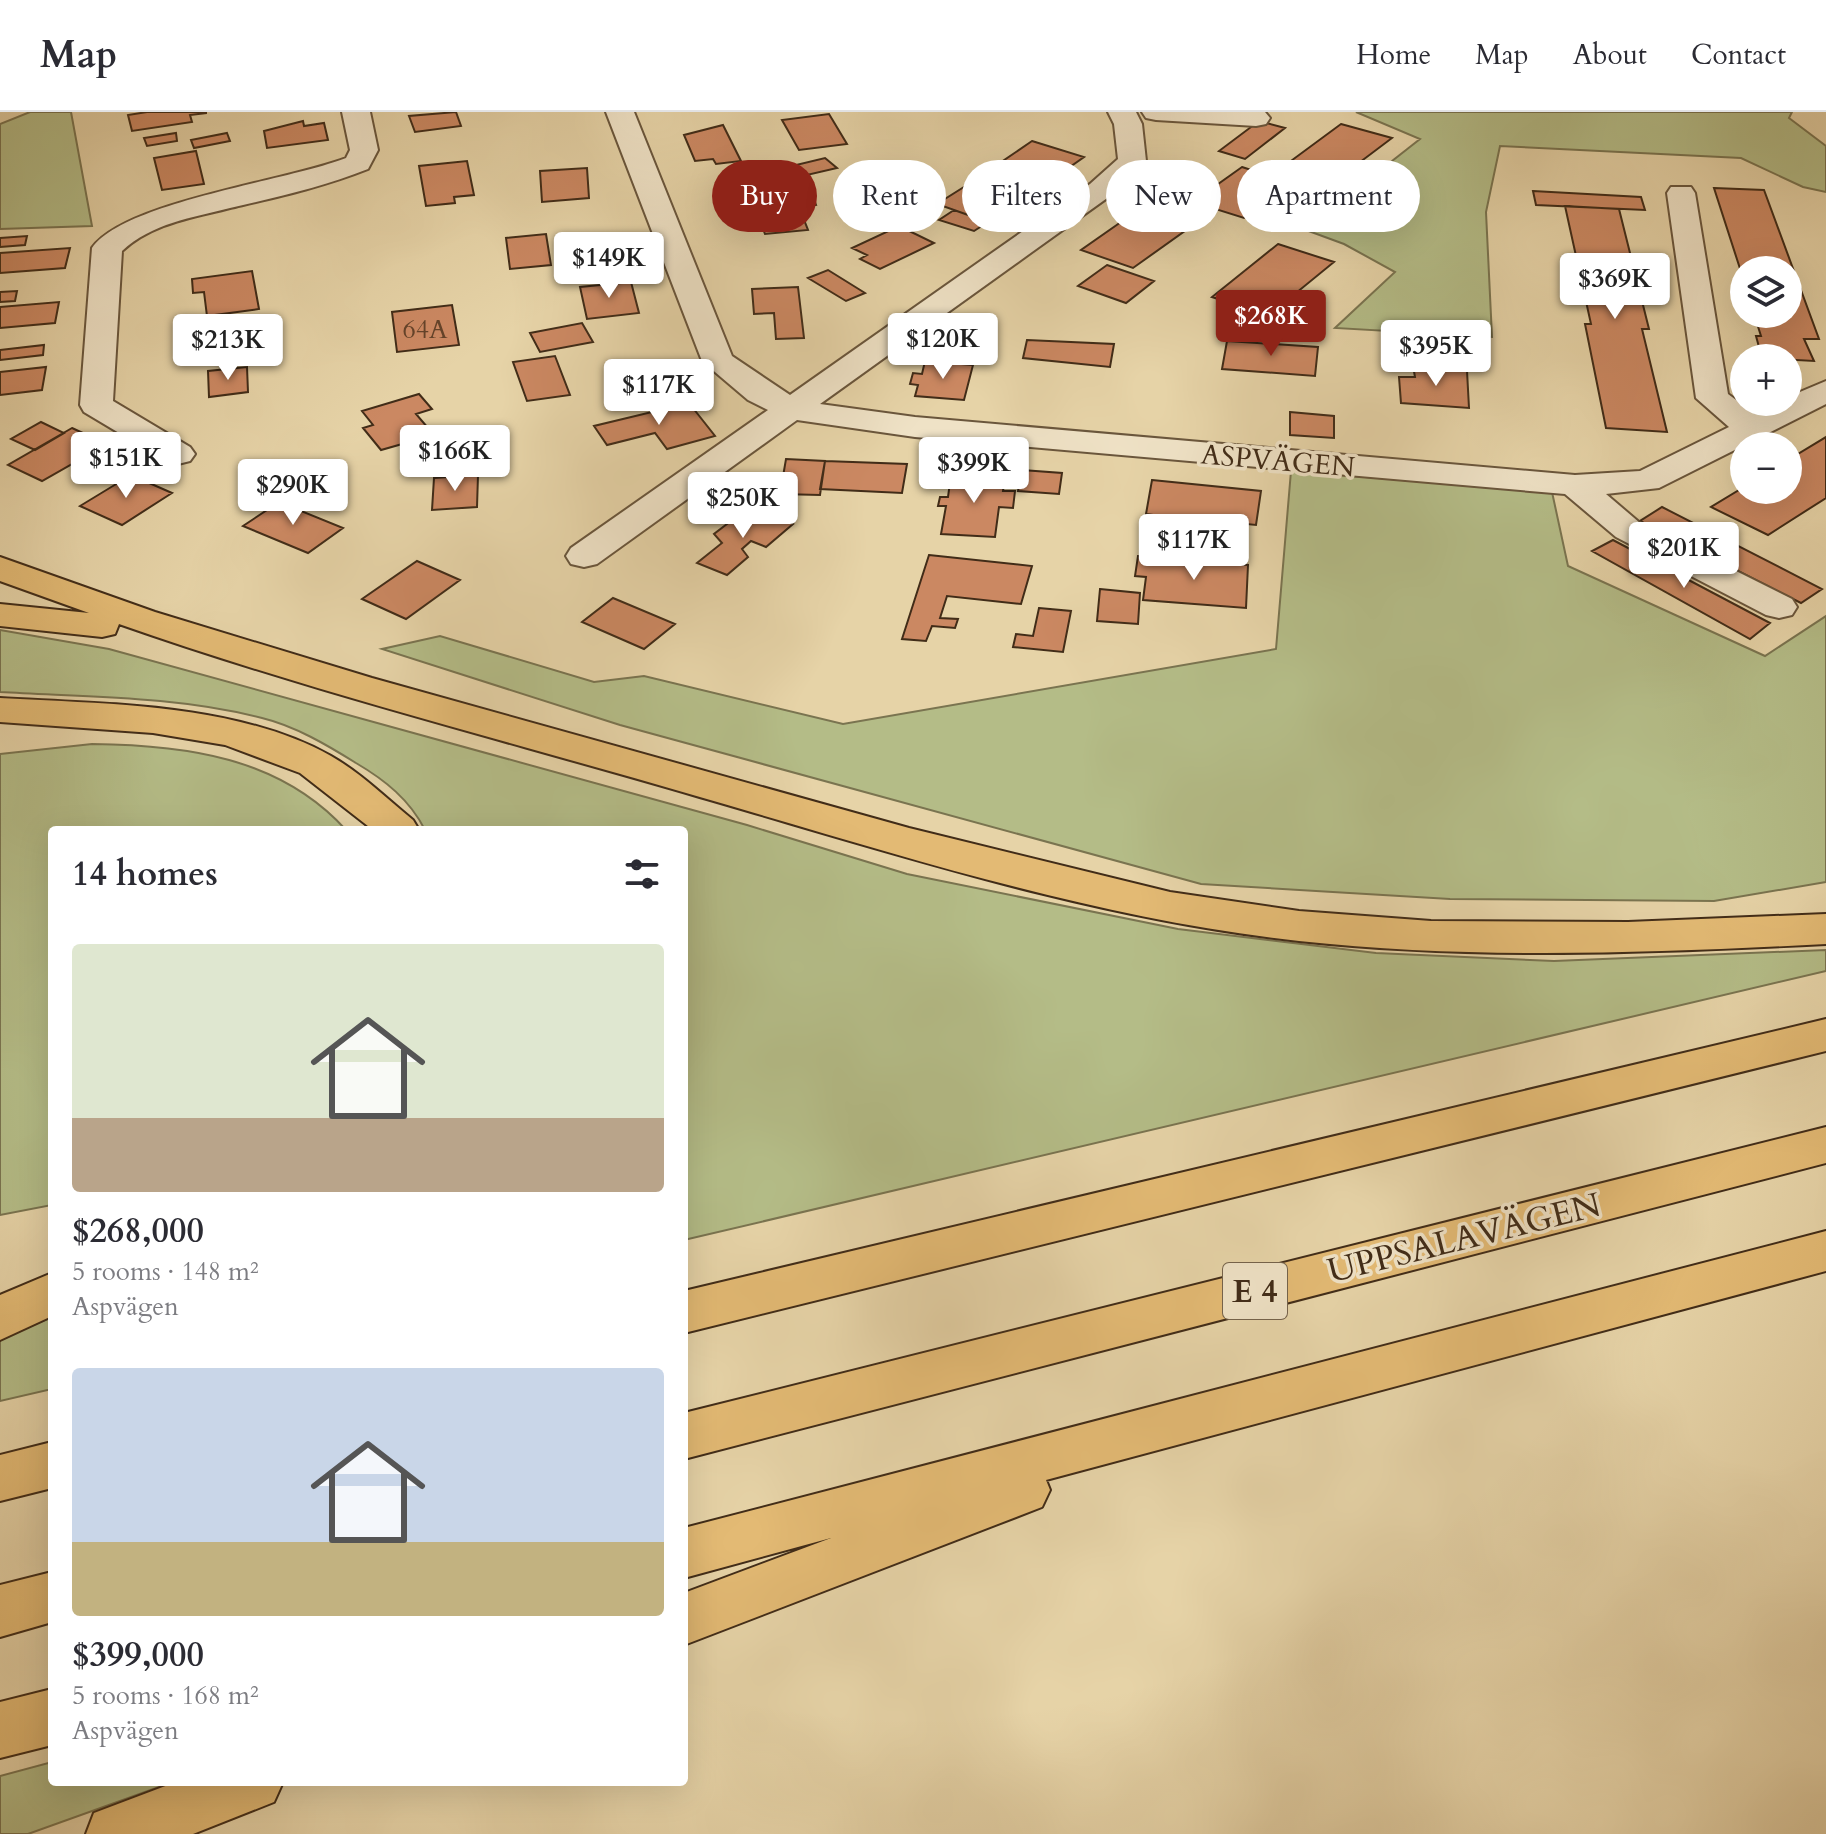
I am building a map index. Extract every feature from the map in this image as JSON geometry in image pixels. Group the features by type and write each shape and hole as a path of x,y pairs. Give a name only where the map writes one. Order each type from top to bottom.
{"highway":[{"path":"0,568 223,647 865,830 1081,888 1184,910 1296,926 1472,940 1672,937 1826,929"},
{"path":"0,615 87,623 223,647"},
{"path":"0,710 177,723 301,757 350,788 393,826"},
{"path":"0,737 103,718"},
{"path":"688,1311 1826,1035"},
{"name":"UPPSALAVÄGEN","path":"688,1435 1826,1145"},
{"path":"688,1552 1231,1411 1826,1251"},
{"path":"0,1319 48,1295"},
{"path":"688,1617 1231,1411"},
{"path":"0,1478 48,1466"},
{"path":"0,1611 48,1598"},
{"path":"0,1730 48,1718"},
{"path":"116,1834 242,1786"}],"street":[{"path":"178,454 96,405 107,248 125,232 153,219 325,176 358,163 364,150 356,112"},
{"name":"ASPVÄGEN","path":"620,112 718,361 760,393 794,410 915,427 1575,485 1647,481 1826,391"},
{"path":"584,556 794,410 1100,190 1132,161 1128,124 1122,112"},
{"path":"1156,112 1256,118"},
{"path":"1681,193 1712,398 1751,427"},
{"path":"1575,485 1628,530 1779,607"}],"green space":[{"path":"30,112 71,112 92,226 0,229 0,124"},
{"path":"1356,112 1792,112 1789,118 1826,146 1826,192 1803,187 1741,158 1500,146 1486,212 1492,337 1335,328 1395,272 1344,244 1311,232 1420,232 1420,160 1393,160 1420,139"},
{"path":"1291,471 1552,492 1568,566 1765,656 1826,616 1826,882 1714,901 1450,899 1201,884 620,725 382,649 440,636 594,682 644,676 843,724 1276,649"},
{"path":"0,630 109,649 747,825 907,874 1178,929 1376,953 1554,961 1826,950 1826,971 688,1239 688,826 423,826 404,800 377,776 322,743 274,721 165,701 0,692"},
{"path":"92,744 196,752 261,771 292,786 320,805 342,826 48,826 48,1206 0,1215 0,754"},
{"path":"48,1319 48,1390 0,1401 0,1339"},
{"path":"48,1763 48,1786 162,1786 28,1834 0,1834 0,1776"}],"building":[{"path":"147,112 206,113 190,115 192,122 132,131 128,115"},
{"path":"456,112 461,126 415,132 409,116"},
{"path":"829,114 847,144 799,150 782,120"},
{"path":"303,121 304,126 324,123 328,140 267,148 264,131"},
{"path":"1259,121 1285,128 1245,159 1219,151"},
{"path":"1341,124 1392,138 1363,160 1292,160"},
{"path":"723,125 740,160 695,161 684,135"},
{"path":"176,133 177,141 147,146 144,138"},
{"path":"227,133 230,141 194,148 191,140"},
{"path":"1032,141 1084,157 1080,160 1004,160"},
{"path":"196,151 204,184 162,190 154,158"},
{"path":"825,158 833,165 833,169 817,173 817,160"},
{"path":"467,161 474,195 454,197 455,203 426,206 419,166"},
{"path":"587,168 589,198 542,202 540,171"},
{"path":"1237,171 1237,216 1221,211 1221,182"},
{"path":"962,188 962,213 946,207 946,198"},
{"path":"1714,188 1764,190 1788,256 1736,256"},
{"path":"1533,191 1641,197 1645,210 1536,205"},
{"path":"1565,206 1619,209 1649,329 1642,329 1667,432 1606,428 1585,324 1591,324"},
{"path":"954,210 962,213 962,227 946,222 946,215"},
{"path":"886,232 911,232 934,243 880,269 860,259 867,255 852,248"},
{"path":"1107,232 1183,232 1133,268 1081,250"},
{"path":"546,234 551,265 510,269 506,238"},
{"path":"27,236 25,245 0,247 0,238"},
{"path":"1278,244 1334,262 1269,315 1212,297"},
{"path":"70,248 65,268 0,273 0,253"},
{"path":"1107,265 1154,281 1126,303 1078,286"},
{"path":"828,270 865,293 846,301 808,278"},
{"path":"252,271 259,309 207,316 204,292 193,293 192,279"},
{"path":"631,282 639,313 587,319 580,287"},
{"path":"798,287 804,338 776,339 774,313 754,314 752,289"},
{"path":"17,291 15,301 0,302 0,292"},
{"path":"1802,293 1819,339 1804,339 1814,361 1802,360 1802,344 1758,344 1756,336 1761,336 1758,328 1802,328"},
{"path":"59,302 55,323 0,328 0,307"},
{"path":"452,305 459,345 397,352 392,312"},
{"path":"582,323 593,342 540,352 530,333"},
{"path":"957,327 994,329 991,344 954,342"},
{"path":"1027,340 1114,344 1110,367 1023,358"},
{"path":"1227,341 1318,347 1315,376 1222,369"},
{"path":"44,345 43,355 0,360 0,350"},
{"path":"555,356 570,395 527,401 513,362"},
{"path":"925,361 973,365 964,400 915,396 918,385 910,384 913,373 922,374"},
{"path":"1413,366 1467,371 1469,408 1401,403 1399,377 1415,377"},
{"path":"46,367 42,390 0,395 0,372"},
{"path":"247,367 248,392 209,397 208,371"},
{"path":"419,394 432,409 416,414 434,435 381,450 363,428 373,425 362,411"},
{"path":"689,403 715,436 667,449 655,433 607,445 594,426"},
{"path":"1290,412 1334,416 1334,438 1290,435"},
{"path":"41,422 64,433 35,450 11,439"},
{"path":"72,428 107,444 42,481 8,465"},
{"path":"1826,437 1826,498 1768,535 1711,507 1730,495 1730,504 1802,504 1802,452"},
{"path":"786,459 825,461 820,495 780,494"},
{"path":"825,461 907,464 902,493 820,489"},
{"path":"1022,470 1062,473 1059,494 1018,491"},
{"path":"131,475 172,493 122,525 80,506"},
{"path":"478,475 477,507 432,510 434,478"},
{"path":"951,475 1005,478 1003,491 1015,491 1013,508 999,507 995,537 941,534 946,506 938,506 940,497 948,497"},
{"path":"1152,480 1261,491 1256,525 1217,521 1214,538 1151,531 1154,515 1146,514"},
{"path":"279,502 343,528 308,553 243,526"},
{"path":"1662,507 1822,589 1801,603 1640,521"},
{"path":"761,511 793,524 766,547 751,541 742,549 748,557 727,575 697,563 722,543 714,534 740,514 753,518"},
{"path":"1613,540 1770,623 1750,639 1592,551"},
{"path":"929,555 1032,566 1021,604 947,596 940,618 958,619 955,628 932,626 926,641 902,639"},
{"path":"1138,556 1248,565 1246,608 1143,600 1146,577 1135,576"},
{"path":"417,561 460,580 406,619 362,599"},
{"path":"1100,589 1140,593 1138,624 1097,621"},
{"path":"613,598 675,624 644,649 582,622"},
{"path":"1039,608 1071,611 1063,652 1013,647 1016,634 1033,636"}]}
